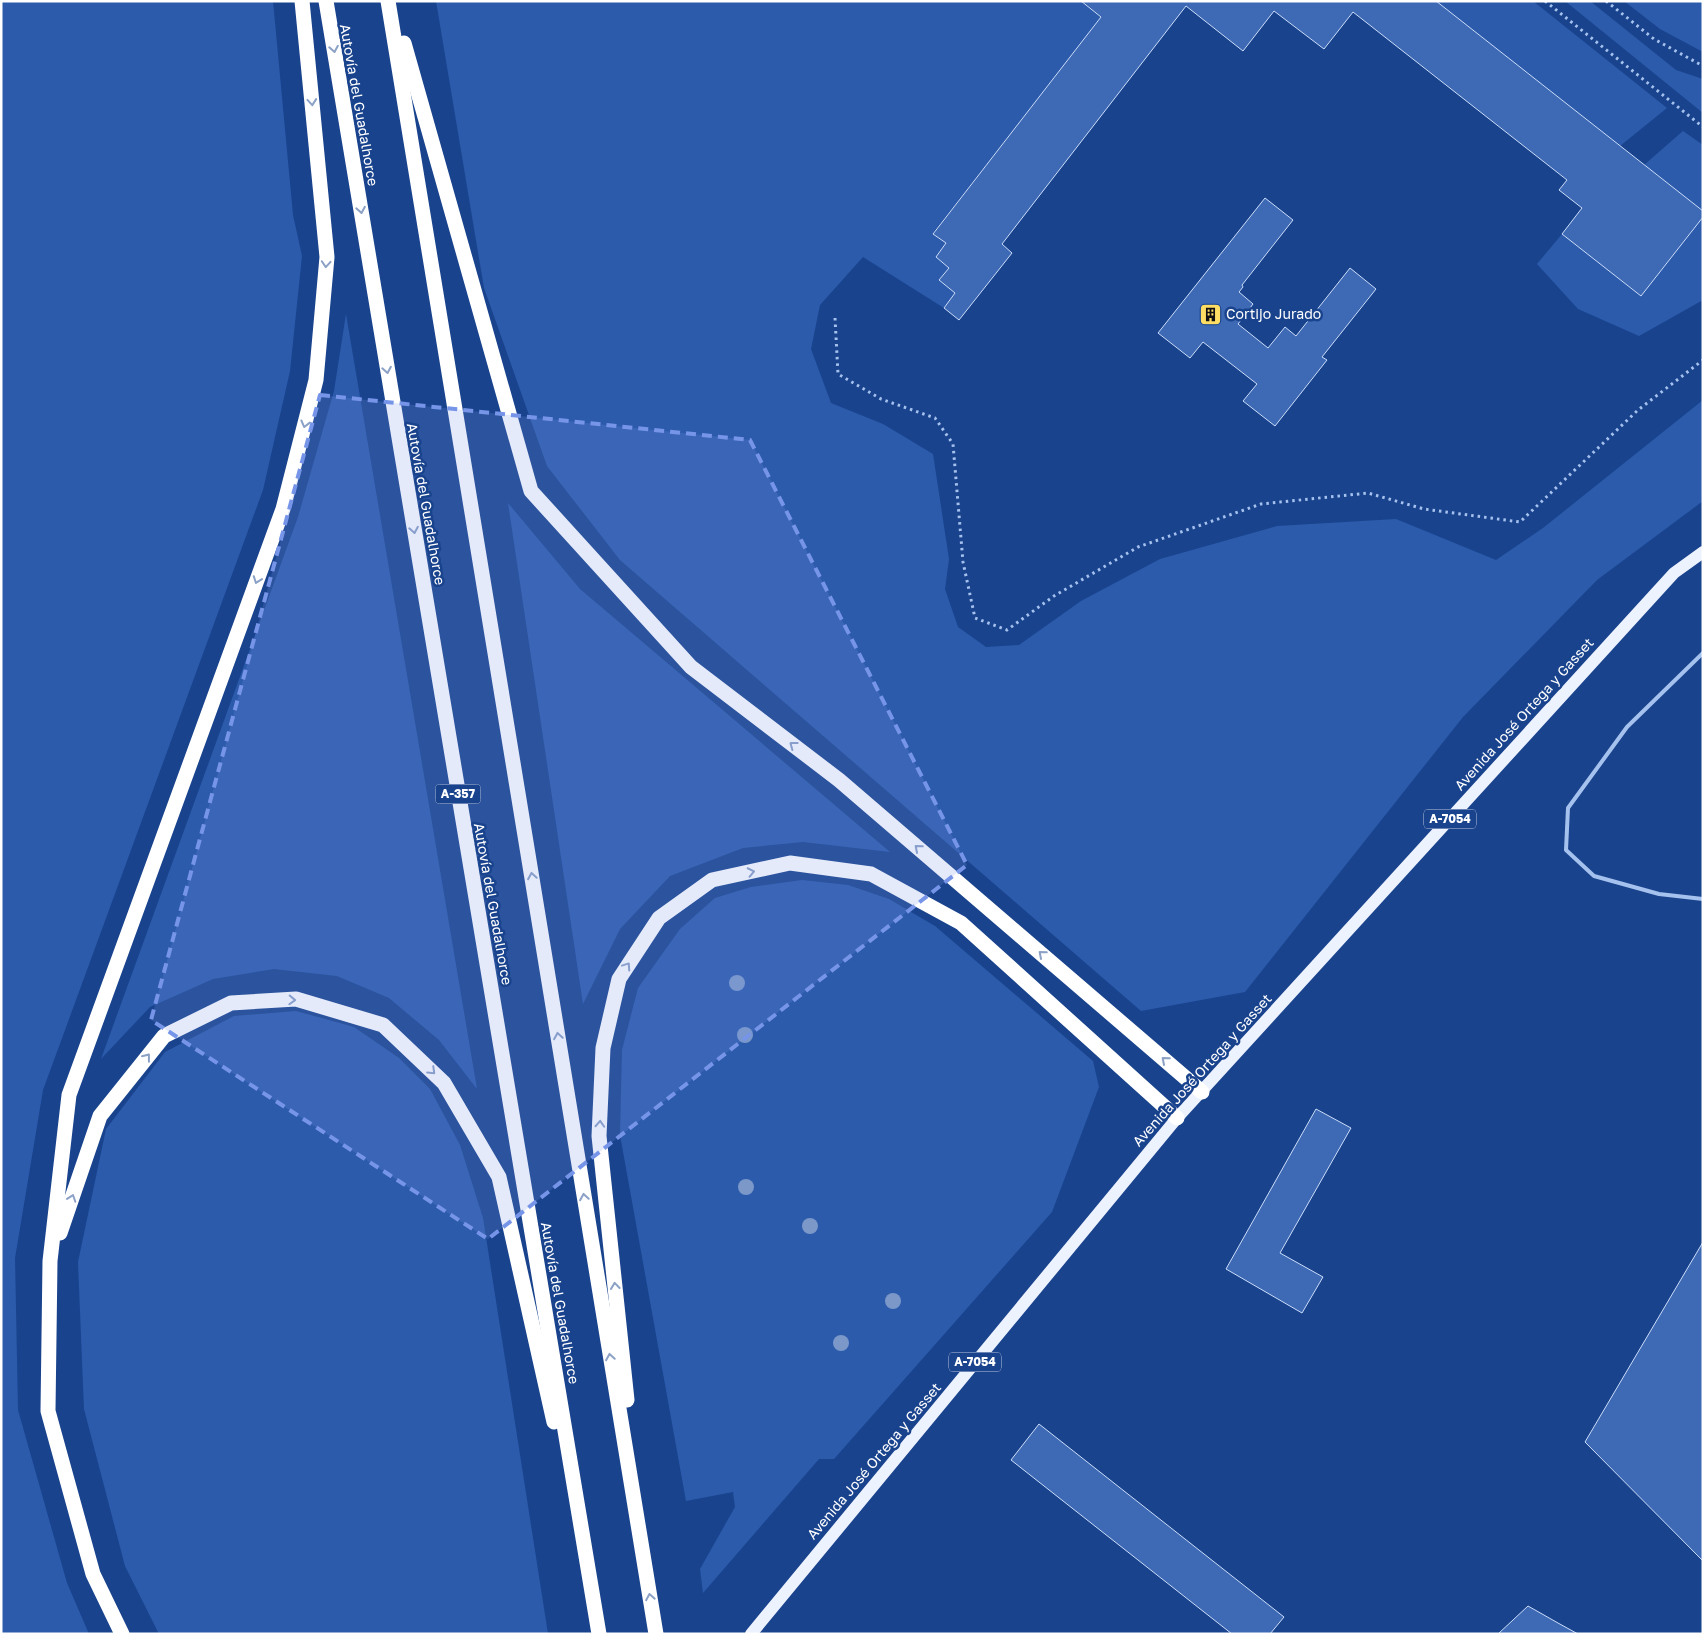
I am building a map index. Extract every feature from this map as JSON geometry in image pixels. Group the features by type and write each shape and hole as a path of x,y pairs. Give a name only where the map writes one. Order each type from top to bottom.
{"highway":[{"path":"122,1634 93,1574 48,1411 50,1260 69,1095 283,509 316,380 326,257 302,1"},
{"name":"Autovía del Guadalhorce","path":"326,1 600,1634"},
{"path":"390,1 531,491 691,667 839,780 1202,1092"},
{"path":"390,1 656,1634"},
{"path":"644,1561 599,1136 603,1048 619,979 659,918 712,880 790,863 872,874 961,923 1177,1118"},
{"path":"50,1260 100,1116 164,1036 231,1003 277,1000 296,1000 383,1024 444,1083 499,1177 591,1586"}],"main road":[{"name":"Avenida José Ortega y Gasset","path":"751,1634 1177,1118 1631,618 1674,572 1703,552"}],"lane":[{"path":"1703,652 1627,727 1568,808 1566,850 1594,876 1659,894 1703,899"}],"path":[{"path":"1545,1 1703,127"},
{"path":"1606,1 1654,39 1703,66"},
{"path":"835,318 838,374 881,399 935,418 953,444 963,562 975,618 1007,630 1054,596 1138,547 1261,504 1368,493 1424,509 1520,522 1638,410 1703,360"}],"highlighted area":[{"path":"320,395 750,440 967,865 488,1239 151,1020"}],"shaded area":[{"path":"1,1 273,1 293,215 302,256 290,371 263,490 43,1090 15,1258 18,1410 67,1583 89,1634 1,1634"},
{"path":"436,1 1081,1 1101,17 933,233 946,243 936,257 949,268 939,280 955,293 944,308 863,257 820,305 811,349 831,403 883,424 933,454 949,559 945,589 958,627 986,647 1019,645 1081,601 1160,559 1277,526 1396,519 1496,560 1543,528 1703,400 1703,501 1597,580 1463,717 1245,992 1141,1011 620,560 547,466 484,288"},
{"path":"1436,1 1533,1 1667,108 1620,146"},
{"path":"1565,1 1590,1 1676,70 1703,79 1703,113"},
{"path":"1624,1 1703,1 1703,52 1660,29"},
{"path":"1683,131 1703,145 1703,211 1644,165"},
{"path":"1703,217 1703,300 1639,336 1578,309 1537,264 1562,234 1641,296"},
{"path":"346,314 477,1089 439,1040 389,998 337,976 274,969 213,979 150,1007 101,1059 298,517 334,391"},
{"path":"508,503 580,589 890,852 803,842 743,848 670,876 620,929 583,1004"},
{"path":"802,880 848,885 889,899 935,926 1093,1061 1099,1087 1052,1212 834,1459 819,1459 703,1593 700,1569 735,1507 733,1492 686,1501 620,1135 622,1050 638,988 680,929 715,898 751,887"},
{"path":"296,1011 354,1027 399,1058 430,1089 460,1145 483,1218 548,1634 159,1634 125,1566 84,1409 78,1262 106,1129 165,1052 234,1016"}],"building":[{"path":"1081,1 1436,1 1703,211 1703,217 1641,296 1562,234 1582,208 1559,190 1567,180 1353,12 1324,49 1274,11 1243,51 1186,6 1002,244 1012,253 959,320 944,308 955,293 939,280 949,268 936,257 946,243 933,234 1101,17"},
{"name":"Cortijo Jurado","path":"1265,198 1293,220 1242,285 1243,287 1239,292 1253,304 1238,324 1268,348 1285,327 1296,336 1350,268 1376,289 1322,357 1327,360 1275,426 1243,401 1257,384 1203,342 1190,358 1158,333"},
{"path":"1316,1109 1351,1128 1280,1253 1323,1277 1302,1313 1226,1269"},
{"path":"1703,1242 1703,1561 1585,1442"},
{"path":"1039,1424 1284,1617 1270,1634 1232,1634 1011,1460"},
{"path":"1528,1606 1558,1623 1578,1634 1498,1634"}],"place":[{"name":"Cortijo Jurado","path":"1210,314"}]}
